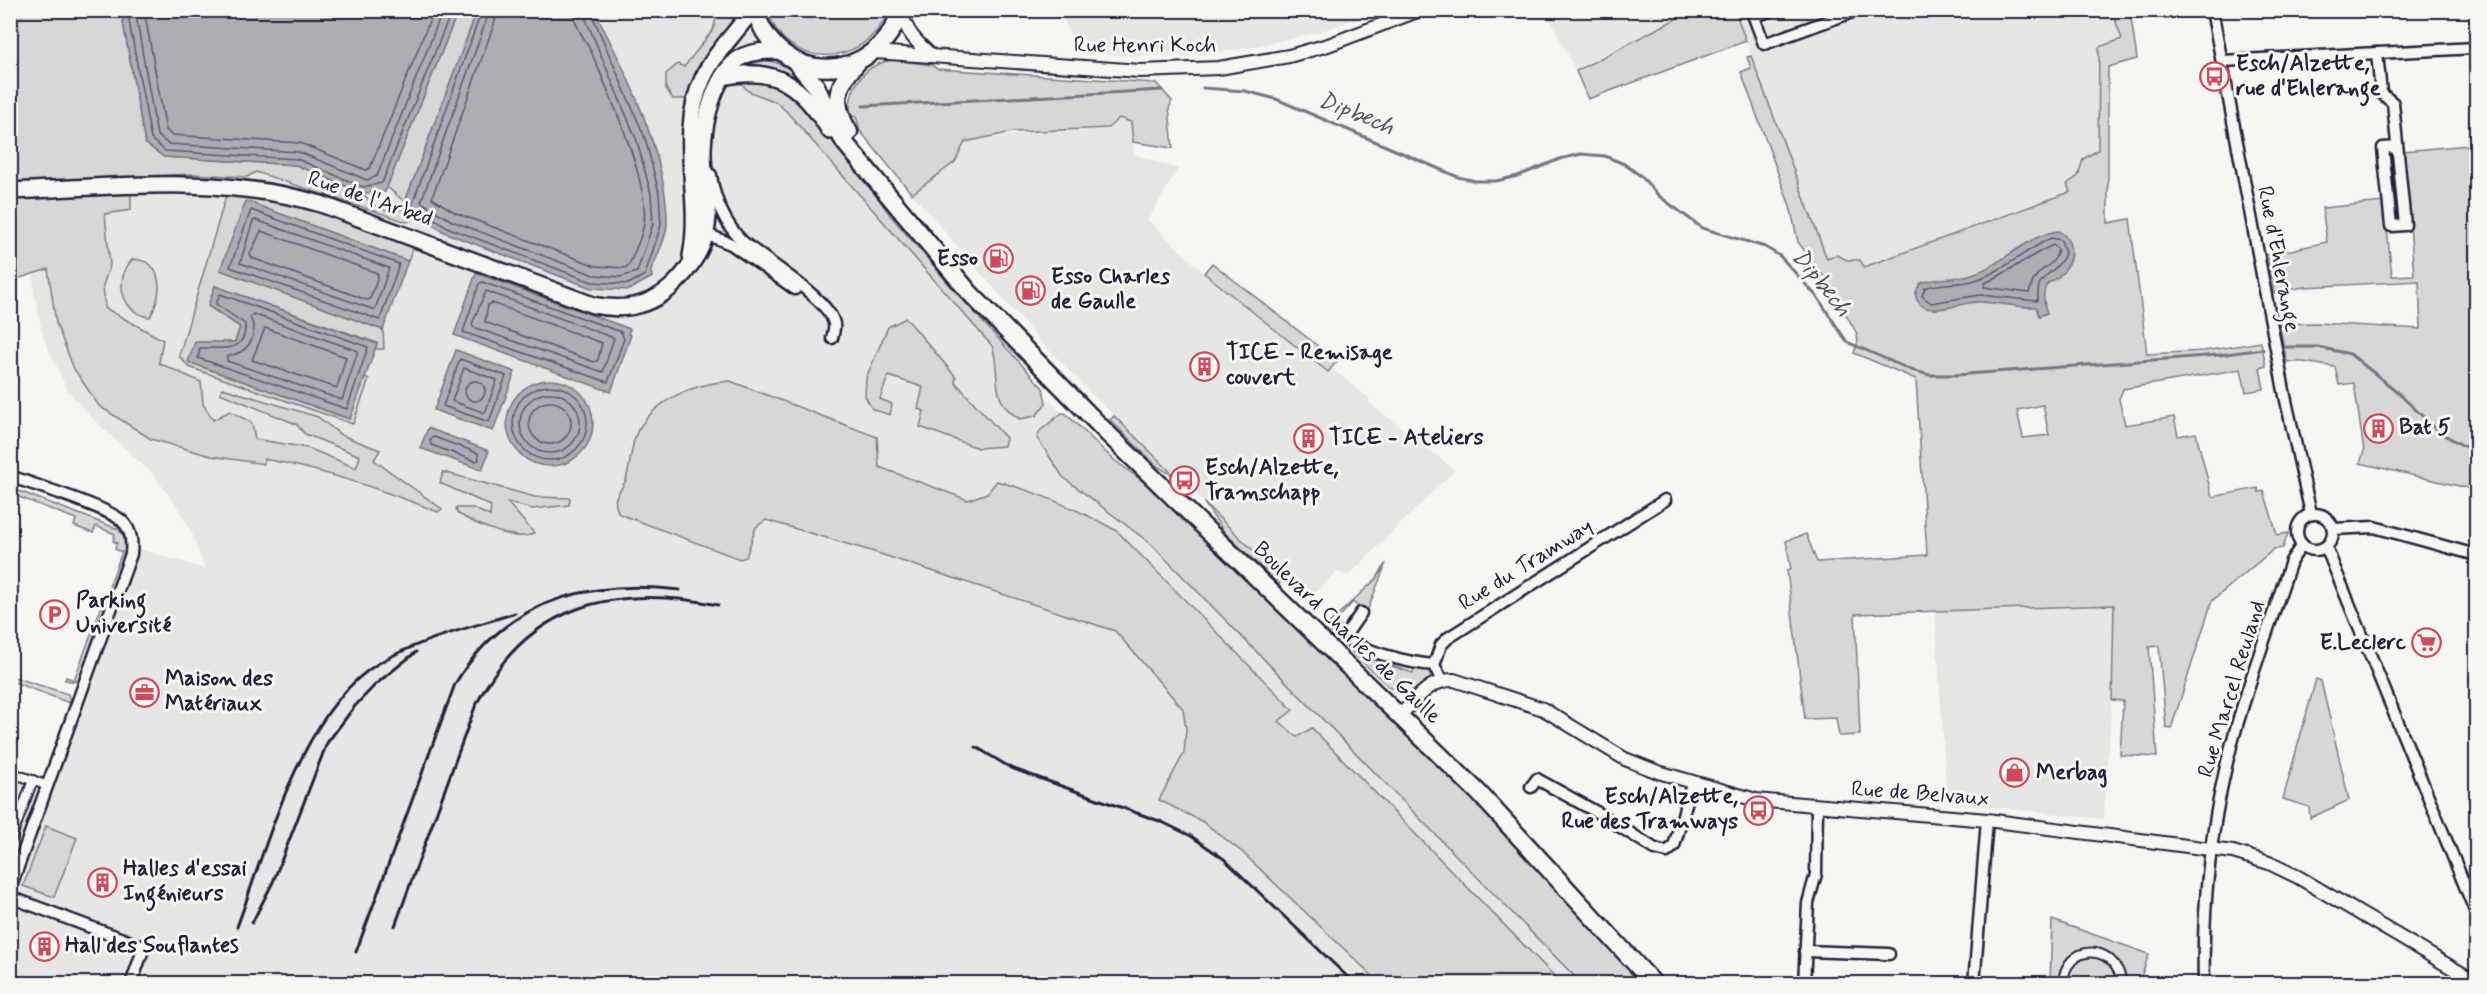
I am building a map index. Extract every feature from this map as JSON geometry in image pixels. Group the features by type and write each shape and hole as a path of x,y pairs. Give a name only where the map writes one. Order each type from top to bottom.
{"main road":[{"path":"689,265 695,230 688,150 693,106 703,77 717,54 753,10 768,38 779,51 795,61 815,68 836,68 857,63 875,52 886,41 901,11"},
{"name":"Rue de l'Arbed","path":"10,190 193,184 230,185 282,192 321,204 605,308 630,307 654,299 674,285 701,248 706,234 708,211 703,149 714,97 723,77 735,61 748,54 779,51"},
{"name":"Boulevard Charles de Gaulle","path":"795,61 816,86 828,115 845,143 969,292 1101,427 1400,715 1582,902 1654,984"},
{"name":"Boulevard Charles de Gaulle","path":"857,63 844,77 838,90 838,105 843,121 879,172 975,286 1000,322"},
{"name":"Boulevard Charles de Gaulle","path":"723,77 755,72 771,75 793,86 808,99 857,168 879,186"}],"street":[{"name":"Rue Henri Koch","path":"875,52 890,51 1140,71 1219,68 1289,56 1328,45 1420,10"},
{"path":"1771,10 1753,14 1764,44 1858,10"},
{"name":"Rue d'Ehlerange","path":"2212,10 2284,396 2311,514"},
{"path":"901,11 906,28 916,42 933,56"},
{"path":"2222,61 2476,48"},
{"path":"2377,53 2381,93 2393,104 2405,225 2391,226 2383,148 2397,147"},
{"path":"706,130 712,185 727,221 741,239 830,313 834,325 832,338"},
{"path":"690,131 694,149 700,227 706,234 731,244 777,279 822,305"},
{"path":"10,477 115,516 130,531 132,543 127,565 48,786 13,874 10,889"},
{"name":"Rue du Tramway","path":"1434,665 1441,645 1448,638 1665,500"},
{"path":"2311,514 2325,517 2333,528 2331,542 2326,547 2314,551 2302,545 2298,539 2299,524 2311,514"},
{"path":"2333,528 2374,527 2476,555"},
{"name":"Rue Marcel Reuland","path":"2204,984 2206,895 2227,764 2238,723 2291,561 2302,545"},
{"path":"2326,547 2476,913"},
{"path":"1361,613 1345,636 1358,646 1419,664 1434,665 1442,680 1429,686 1400,715"},
{"name":"Rue de Belvaux","path":"1442,680 1454,680 1543,709 1625,759 1692,783 1756,800 1987,820 2212,848 2245,855 2298,877 2476,982"},
{"path":"10,772 48,786"},
{"path":"1531,787 1537,779 1600,814 1655,849 1666,852 1674,846 1692,783"},
{"path":"10,842 33,780"},
{"path":"1804,984 1808,903 1816,874 1817,807"},
{"path":"1974,984 1987,820"},
{"path":"10,897 144,947 131,984"},
{"path":"1805,951 1889,954"},
{"path":"2063,984 2063,976 2070,962 2084,953 2099,952 2112,958 2120,970 2122,984"}],"shaded area":[{"path":"768,10 888,11 878,30 863,44 845,52 826,55 808,53 791,45 777,31"},
{"path":"1693,10 1735,11 1746,41 1588,99 1576,71"},
{"path":"10,11 121,11 145,143 164,157 296,165 362,193 375,206 392,213 403,208 417,217 407,222 256,172 247,177 193,174 11,182"},
{"path":"110,11 718,11 713,30 684,67 664,82 749,25 755,38 778,63 764,60 748,91 776,102 787,112 985,337 996,356 995,383 1046,403 1047,398 1062,413 1049,426 1594,983 11,983 10,775 46,788 56,763 62,765 140,549 205,569 191,531 174,502 152,473 93,419 67,390 43,336 34,292 33,274 48,268 95,208 131,210 131,178"},
{"path":"458,11 477,11 405,202 387,187"},
{"path":"718,11 744,11 694,92 685,99 673,99 666,89 666,74 678,64 684,67 713,30"},
{"path":"1060,11 1380,11 1319,32 1249,48 1205,54 1132,56 1078,52"},
{"path":"1546,11 1693,11 1576,71"},
{"path":"1735,11 2112,11 2122,39 2099,47 2098,150 2083,163 2074,180 2067,184 2070,192 1863,267 1860,260 1827,259"},
{"path":"2112,11 2130,11 2137,59 2108,67 2108,223 2130,219 2147,354 2204,351 2261,342 2266,366 2260,368 2264,389 2246,392 2241,369 2123,389 2119,399 2125,425 2174,417 2178,436 2196,433 2212,497 2258,488 2259,492 2264,491 2277,535 2288,533 2283,548 2274,549 2212,601 2171,729 2166,728 2159,646 2149,647 2157,757 2120,755 2123,701 2112,700 2114,605 1855,614 1860,735 1839,736 1836,718 1805,719 1787,570 1791,569 1786,541 1806,534 1817,562 1927,555 1916,379 1854,353 1858,341 1856,332 1827,281 1798,242 1790,206 1741,72 1751,68 1747,57 1751,56 1827,259 1837,255 1847,260 1860,260 1864,267 2070,192 2067,184 2078,176 2083,159 2098,150 2099,47 2122,39","holes":["2043,405 2049,435 2023,438 2017,410"]},
{"path":"764,60 778,63 806,78 857,168 890,215 961,298 1043,388 1046,403 1036,416 1020,419 1010,412 999,395 992,346 787,112 776,102 748,91 742,84 743,67"},
{"path":"894,60 932,65 937,69 1156,83 1172,101 1169,108 1173,148 1133,142 1131,122 1119,118 1108,128 1013,132 965,142 955,162 912,194 860,131 856,116 851,117 852,96 860,79 874,66"},
{"path":"2476,79 2476,490 2360,463 2364,451 2354,383 2339,385 2335,367 2287,362 2279,324 2316,323 2421,329 2419,281 2304,287 2274,293 2267,255 2327,242 2322,208 2384,202 2392,276 2414,275 2404,151 2468,145 2471,81"},
{"path":"1119,118 1131,122 1134,154 1178,169 1148,220 1204,273 1328,372 1331,368 1370,399 1368,402 1455,470 1348,576 1337,572 1306,601 1114,416 1039,340 912,194 955,162 965,142"},
{"path":"227,192 279,199 414,246 408,261 246,202 221,270 383,330 384,349 375,349 377,343 215,286 208,306 240,327 235,342 195,343 189,362 349,419 365,378 369,379 353,424 189,367 179,356"},
{"path":"131,194 131,210 105,214 110,265 103,285 105,308 163,340 159,363 201,382 203,404 213,420 230,411 252,423 255,439 308,448 356,468 360,456 305,434 296,424 220,393 222,388 318,417 341,435 380,450 374,460 442,509 438,512 374,488 309,469 264,459 264,464 211,456 151,439 99,406 74,369 56,323 48,269 11,281 11,199"},
{"path":"133,259 143,261 156,273 159,290 150,317 132,309 123,294 123,276"},
{"path":"1212,263 1337,361 1328,372 1204,273"},
{"path":"906,318 956,377 955,382 1006,438 1004,446 978,448 920,427 924,411 918,409 923,387 888,376 880,399 892,404 890,415 872,409 865,396 866,378 888,327"},
{"path":"730,381 877,437 879,467 968,500 987,493 997,481 1058,502 1117,531 1293,710 1279,721 1297,737 1312,728 1561,983 1380,983 1242,852 1203,822 1159,800 1184,753 1186,729 1183,709 1115,631 871,551 766,520 756,527 746,557 740,559 619,514 616,497 627,476 636,435 646,419 666,401 690,389"},
{"path":"1065,413 1113,459 1157,492 1468,795 1641,983 1581,983 1151,544 1063,477 1037,438 1040,431"},
{"path":"1114,416 1177,478 1157,466 1110,420"},
{"path":"443,472 535,497 570,498 569,505 532,509 507,502 534,533 527,536 507,534 484,527 457,513 456,508 473,508 490,516 491,506 440,483"},
{"path":"11,488 118,529 124,536 125,553 80,679 76,682 65,680 66,677 74,680 122,552 115,549 117,543 113,541 115,534 96,526 93,533 74,526 76,519 11,494"},
{"path":"1204,503 1284,580 1279,584 1225,533"},
{"path":"1386,563 1366,614 1353,602 1335,622 1341,627 1339,630 1358,646 1356,654 1413,673 1415,666 1428,670 1431,678 1411,691 1400,691 1388,686 1325,627 1377,578"},
{"path":"2114,605 2112,700 2103,819 1947,802 1935,611"},
{"path":"10,676 68,694 72,704 11,681"},
{"path":"2316,679 2321,681 2349,800 2310,818 2309,807 2283,799"},
{"path":"46,826 77,838 54,897 23,886"},
{"path":"2052,920 2149,954 2139,983 2050,984"}],"water":[{"path":"121,10 458,11 385,192 362,193 296,165 164,157 145,143"},
{"path":"477,11 594,11 631,86 653,142 660,170 667,229 651,271 652,277 629,290 591,288 446,233 406,209 405,202"},
{"path":"246,201 408,261 383,330 220,270"},
{"path":"2059,231 2069,242 2071,254 2067,267 2057,278 2048,283 2045,289 2044,300 2047,313 2039,316 2036,307 1986,302 1929,309 1917,300 1916,291 1921,283 1959,277 1983,270 2036,238"},
{"path":"476,273 630,329 628,334 631,335 611,392 454,335"},
{"path":"215,286 377,344 350,419 188,362 195,342 235,342 240,327 208,306"},
{"path":"456,350 515,372 493,431 434,410"},
{"path":"550,380 567,383 581,392 590,406 593,423 590,440 581,454 567,463 550,466 533,463 519,454 510,440 507,423 510,406 519,392 533,383"},
{"path":"428,428 489,451 482,470 420,448"}],"waterway":[{"name":"Dipbech","path":"1203,88 1245,91 1276,99 1458,177 1475,181 1496,181 1518,176 1560,159 1581,154 1605,156 1624,164 1641,176 1659,196 1702,228 1765,247 1780,256 1818,298 1847,342 1911,370 1930,375 2219,355 2263,349"},
{"path":"863,106 1162,90"},
{"path":"2284,347 2318,347 2350,354 2394,389 2439,432 2476,453"}],"railway":[{"path":"356,952 455,684 475,655 498,632 524,614 551,601 613,588 646,587 680,590"},
{"path":"395,926 475,707 496,672 520,645 546,624 576,610 608,601 642,598 679,599 718,605"},
{"path":"237,927 290,782 308,745 329,712 352,684 379,663 411,647 515,613"},
{"path":"252,923 273,882 327,743 355,706 376,684 416,652"},
{"path":"976,747 1011,768 1162,822 1191,836 1224,859 1355,984"}],"place":[{"name":"Esch/Alzette, rue d'Ehlerange","path":"2215,77"},
{"name":"Esso","path":"999,259"},
{"name":"Esso Charles de Gaulle","path":"1030,290"},
{"name":"TICE - Remisage couvert","path":"1205,366"},
{"name":"Bat 5","path":"2378,428"},
{"name":"TICE - Ateliers","path":"1308,438"},
{"name":"Esch/Alzette, Tramschapp","path":"1184,481"},
{"name":"Parking Université","path":"55,614"},
{"name":"E.Leclerc","path":"2427,643"},
{"name":"Maison des Matériaux","path":"144,692"},
{"name":"Merbag","path":"2015,773"},
{"name":"Esch/Alzette, Rue des Tramways","path":"1759,810"},
{"name":"Halles d'essai Ingénieurs","path":"102,882"},
{"name":"Hall des Souflantes","path":"44,946"}]}
